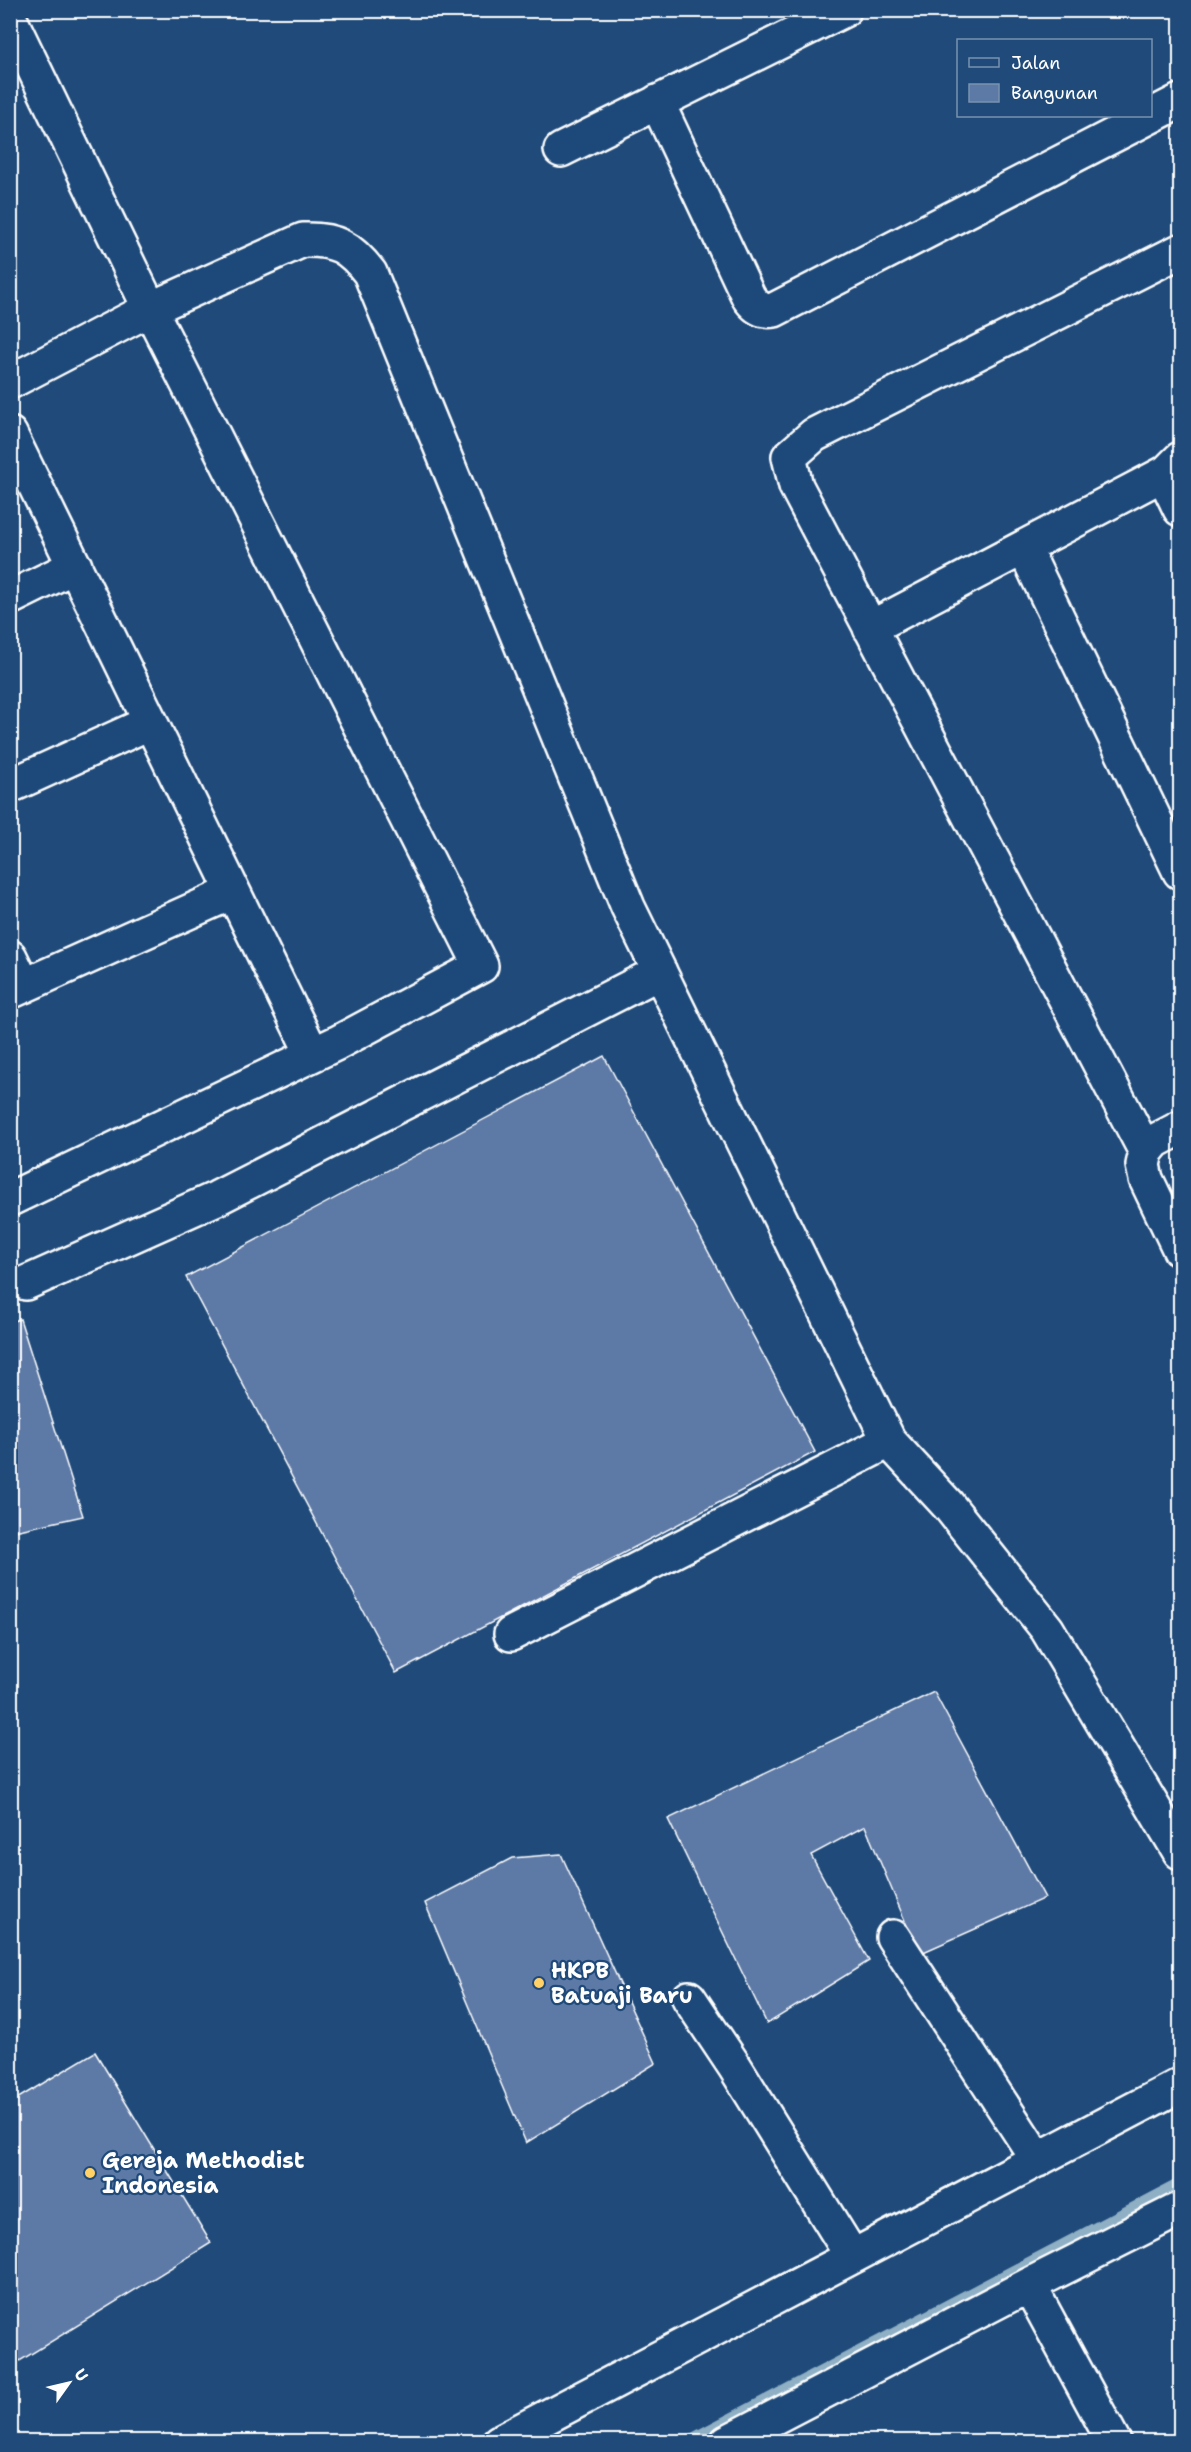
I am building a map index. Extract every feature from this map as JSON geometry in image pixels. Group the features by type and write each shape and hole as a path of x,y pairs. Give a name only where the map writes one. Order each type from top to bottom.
{"street":[{"path":"561,150 844,10"},
{"path":"10,20 150,309 481,966 336,1043 10,1199"},
{"path":"1152,115 1180,101"},
{"path":"657,102 748,297 761,310 768,311 774,310 1149,117"},
{"path":"10,382 150,309 303,240 324,240 342,246 359,259 370,273 628,907 889,1441 948,1505 1047,1629 1180,1852"},
{"path":"1146,1152 796,486 789,457 814,435 1180,251"},
{"path":"10,434 312,1053"},
{"path":"870,628 1024,548 1174,466"},
{"path":"1174,466 1169,486 1180,509"},
{"path":"1024,548 1180,872"},
{"path":"10,598 75,567"},
{"path":"10,786 151,722"},
{"path":"15,978 233,892"},
{"path":"26,1283 217,1198 660,972"},
{"path":"1180,1128 1155,1141 1146,1152 1143,1165 1146,1179 1180,1250"},
{"path":"511,1634 889,1441"},
{"path":"893,1937 1038,2160"},
{"path":"689,1998 735,2067 852,2256"},
{"path":"499,2442 1180,2085"},
{"path":"727,2442 1180,2209"},
{"path":"1029,2285 1114,2442"}],"building":[{"path":"604,1056 815,1452 396,1673 186,1277"},
{"path":"20,1319 83,1516 10,1532 10,1322"},
{"path":"934,1692 1045,1898 919,1954 865,1826 811,1855 869,1961 767,2024 668,1819"},
{"name":"HKPB Batuaji Baru","path":"561,1854 656,2063 526,2143 425,1903 512,1858"},
{"name":"Gereja Methodist Indonesia","path":"95,2052 211,2243 10,2367 10,2103"}],"waterway":[{"path":"687,2442 1180,2184"}],"place":[{"name":"HKPB Batuaji Baru","path":"539,1983"},
{"name":"Gereja Methodist Indonesia","path":"90,2173"}]}
